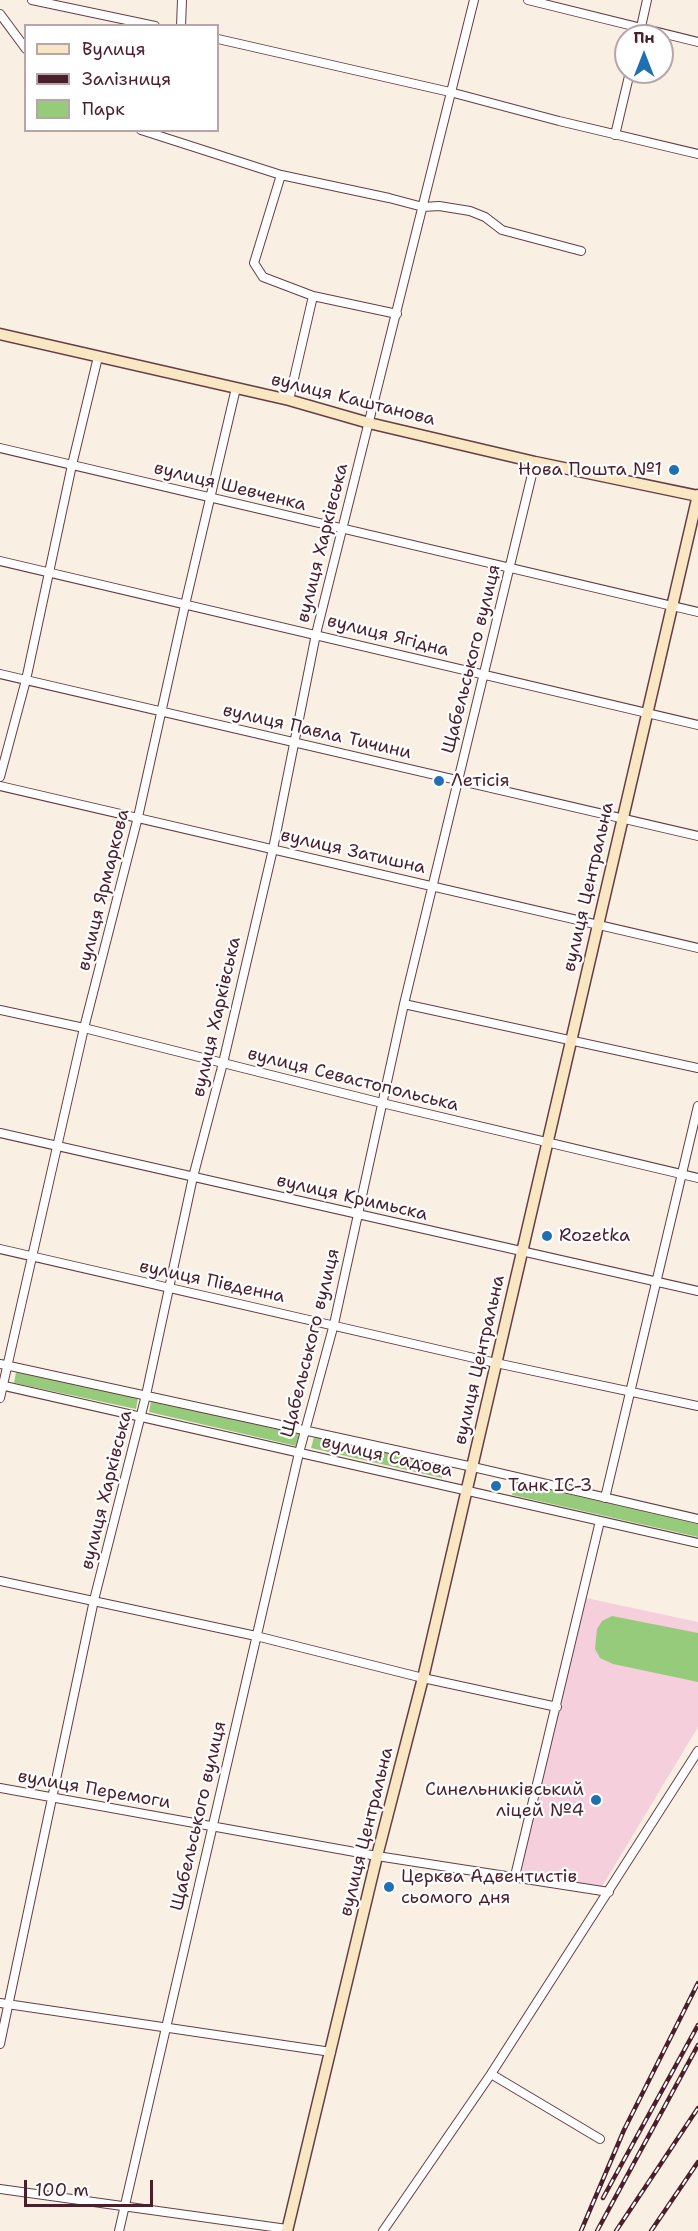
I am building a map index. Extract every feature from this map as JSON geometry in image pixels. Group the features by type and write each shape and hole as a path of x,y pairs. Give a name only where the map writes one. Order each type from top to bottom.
{"main road":[{"name":"вулиця Каштанова","path":"0,334 288,400 369,423 535,462 698,496"},
{"name":"вулиця Центральна","path":"287,2230 377,1856 423,1678 698,496"}],"street":[{"path":"32,0 146,24"},
{"path":"182,0 182,24"},
{"name":"вулиця Харківська","path":"0,2044 4,2004 53,1797 94,1600 141,1416 193,1177 223,1063 273,849 316,634 474,0"},
{"path":"528,0 614,25"},
{"path":"642,24 647,0"},
{"path":"0,14 24,46"},
{"path":"674,38 698,42"},
{"path":"219,39 450,92 698,154"},
{"path":"615,135 627,84"},
{"path":"147,132 281,175 423,207 439,206 470,211 485,217 502,230 581,251"},
{"path":"281,175 254,263 263,277 314,296 397,314"},
{"path":"288,400 314,296"},
{"path":"0,777 26,680 72,465 98,357"},
{"name":"вулиця Ярмаркова","path":"0,1398 4,1365 32,1257 84,1028 138,817 236,388"},
{"name":"вулиця Шевченка","path":"0,448 341,530 510,566 698,612"},
{"name":"Щабельського вулиця","path":"119,2231 304,1430 334,1324 404,1004 535,462"},
{"name":"вулиця Ягідна","path":"0,561 698,725"},
{"name":"вулиця Павла Тичини","path":"0,674 698,836"},
{"name":"вулиця Затишна","path":"0,786 698,948"},
{"path":"404,1004 698,1068"},
{"name":"вулиця Севастопольська","path":"0,1010 84,1028 382,1103 698,1178"},
{"path":"605,1498 698,1106"},
{"name":"вулиця Кримьска","path":"0,1133 698,1291"},
{"name":"вулиця Південна","path":"0,1249 496,1363 698,1406"},
{"name":"вулиця Садова","path":"4,1365 473,1467 698,1519"},
{"name":"вулиця Садова","path":"2,1385 698,1543"},
{"path":"515,1876 600,1521"},
{"path":"0,1581 256,1636 423,1678 557,1707"},
{"path":"383,2231 490,2074 698,1751"},
{"name":"вулиця Перемоги","path":"0,1788 377,1856 609,1892"},
{"path":"4,2004 331,2052"},
{"path":"490,2074 600,2139"},
{"path":"0,2188 287,2230"}],"shaded area":[{"name":"Синельниківський ліцей №4","path":"586,1598 698,1622 698,1727 601,1888 520,1873"}],"green space":[{"path":"16,1372 138,1398 136,1409 14,1383"},
{"path":"151,1401 299,1434 296,1446 149,1412"},
{"path":"314,1437 445,1465 442,1478 311,1448"},
{"path":"515,1481 698,1523 698,1537 512,1495"},
{"path":"612,1616 698,1633 698,1682 613,1664 600,1658 595,1649 597,1629 602,1621"}],"railway":[{"path":"581,2231 624,2130 698,1983"},
{"path":"603,2198 698,2025"},
{"path":"597,2231 698,2045"},
{"path":"616,2231 698,2108"},
{"path":"651,2231 698,2162"}],"place":[{"name":"Нова Пошта №1","path":"674,470"},
{"name":"Летісія","path":"439,781"},
{"name":"Rozetka","path":"547,1236"},
{"name":"Танк ІС-3","path":"496,1486"},
{"name":"Синельниківський ліцей №4","path":"596,1800"},
{"name":"Церква Адвентистів сьомого дня","path":"389,1887"}]}
